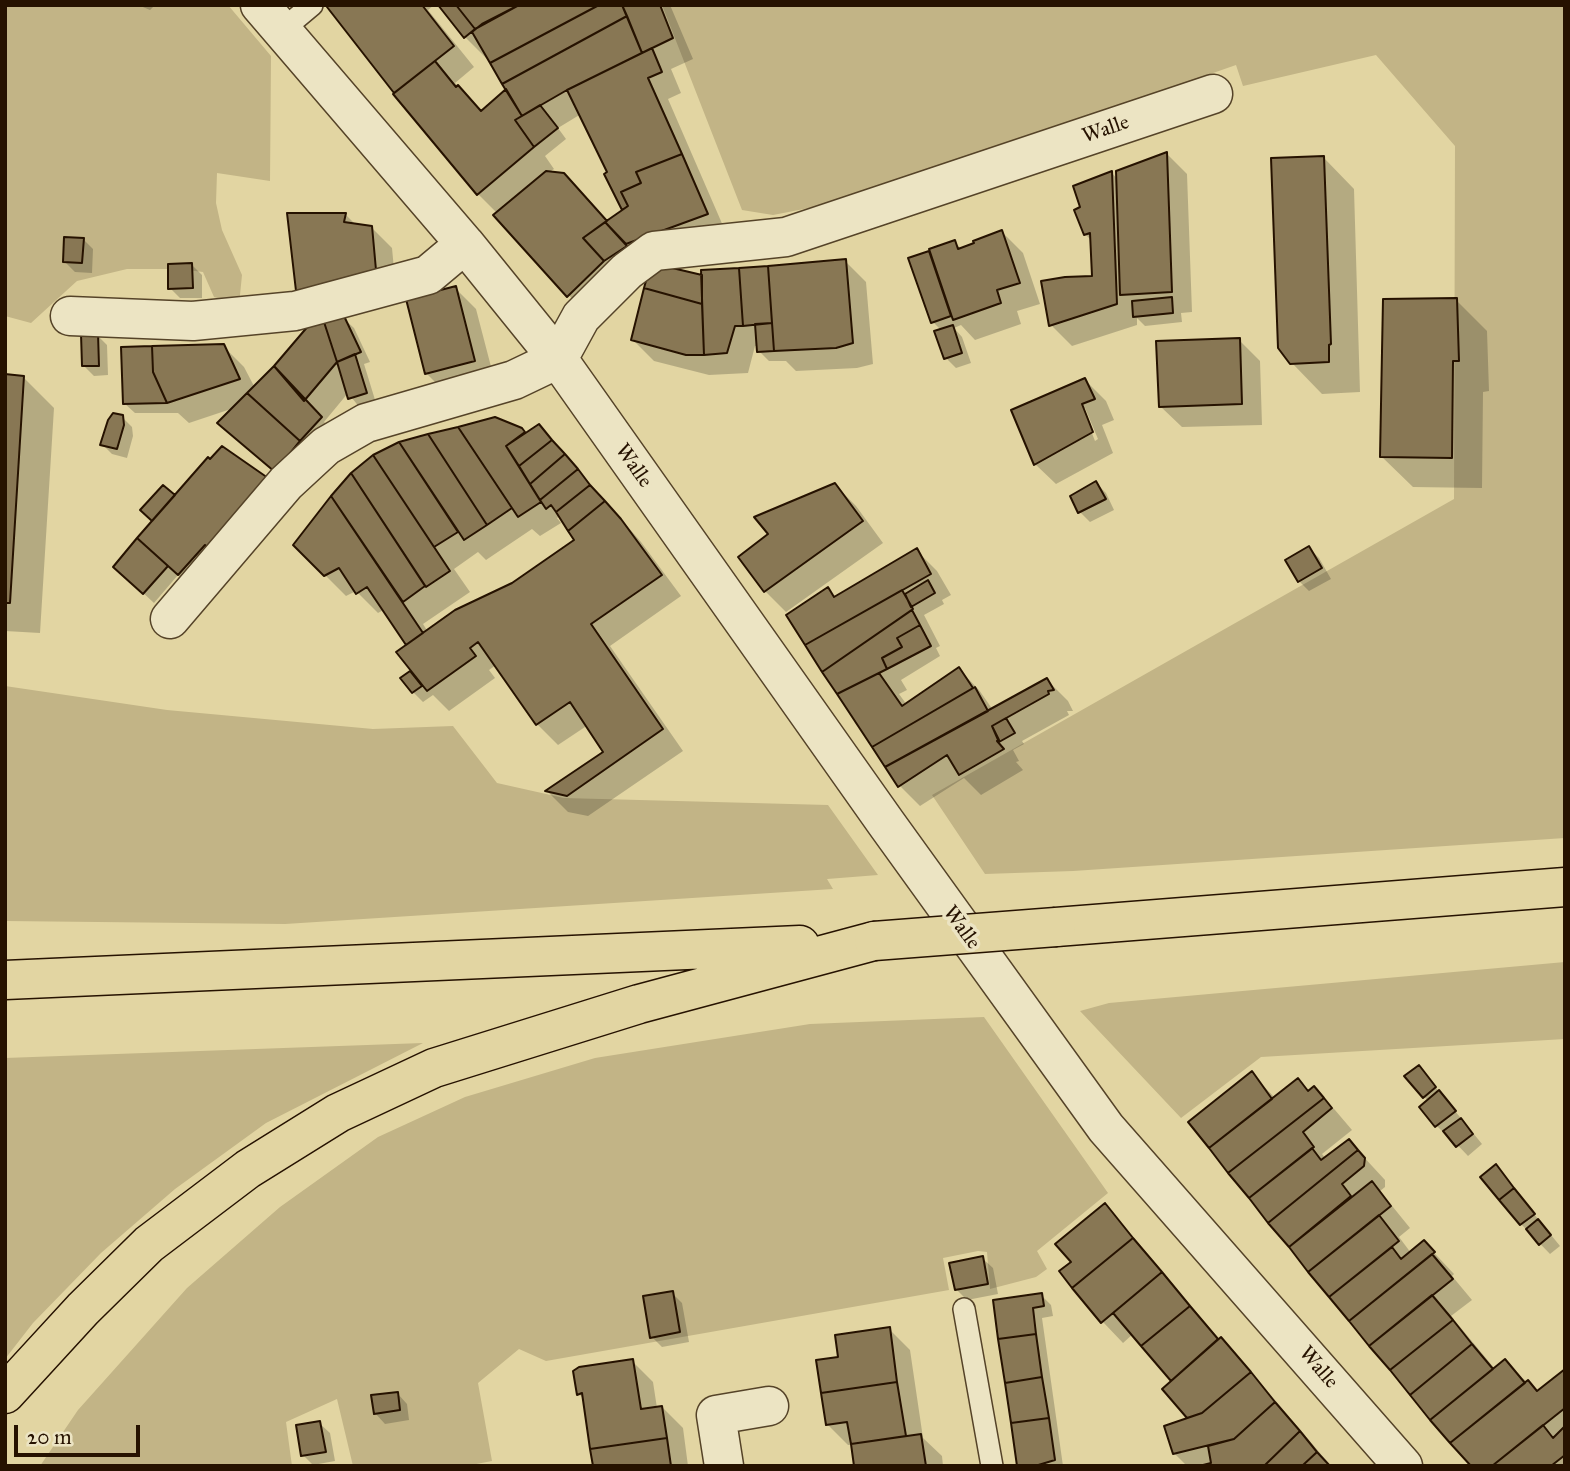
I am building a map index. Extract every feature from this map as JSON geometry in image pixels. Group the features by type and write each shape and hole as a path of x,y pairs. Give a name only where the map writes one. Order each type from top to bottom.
{"highway":[{"path":"5,980 874,941 1565,887"},
{"path":"5,1394 83,1309 149,1244 248,1168 338,1113 434,1068 639,1004 874,941"}],"street":[{"name":"Walle","path":"271,18 465,244 558,359 886,824 1107,1128 1404,1466"},
{"name":"Walle","path":"558,359 581,317 627,271 654,251 786,237 1213,94"},
{"path":"70,316 193,321 295,311 428,275 465,244"},
{"path":"170,619 286,483 326,446 366,423 514,380 558,359"},
{"path":"724,1466 716,1415 769,1406"}],"lane":[{"path":"271,18 312,5"},
{"path":"964,1309 992,1466"}],"shaded area":[{"path":"5,5 228,5 271,56 270,181 217,173 216,203 222,230 242,275 239,305 214,297 203,272 127,269 77,281 31,323 5,316"},
{"path":"662,5 1565,5 1565,838 1073,871 985,874 932,795 1454,499 1455,146 1376,55 1243,86 1236,65 845,201 773,215 742,210"},
{"path":"5,686 167,710 373,729 453,726 497,783 564,798 828,805 878,875 827,879 833,889 285,924 5,921"},
{"path":"1565,962 1565,1039 1261,1057 1181,1118 1080,1011 1109,1003"},
{"path":"984,1017 1108,1193 1037,1251 1047,1269 1036,1277 990,1289 987,1252 978,1251 943,1258 949,1290 546,1361 519,1349 478,1383 492,1461 466,1466 353,1466 337,1399 286,1422 292,1466 40,1466 78,1410 187,1288 280,1207 378,1137 465,1097 595,1058 810,1024"},
{"path":"423,1043 266,1123 175,1189 101,1253 33,1323 5,1359 5,1058"}],"building":[{"path":"422,5 454,46 394,93 327,7"},
{"path":"438,5 456,5 475,29 464,38"},
{"path":"456,5 519,5 475,29"},
{"path":"519,5 599,5 490,63 472,32"},
{"path":"599,5 622,5 627,16 502,84 490,63"},
{"path":"622,5 660,5 673,38 642,53"},
{"path":"627,16 642,53 567,90 522,116 502,84"},
{"path":"652,48 662,72 648,78 682,154 636,172 641,183 621,192 628,206 622,210 604,174 607,172 567,90"},
{"path":"435,61 456,87 458,85 481,111 506,89 522,116 515,120 534,147 477,195 393,94"},
{"path":"540,105 558,128 534,147 515,120"},
{"path":"1167,152 1172,292 1120,295 1116,171"},
{"path":"682,154 708,214 626,244 605,222 628,206 621,192 641,183 636,172"},
{"path":"1324,156 1331,344 1329,362 1290,364 1278,348 1271,158"},
{"path":"546,171 564,173 607,221 583,238 604,261 567,297 493,215"},
{"path":"1112,171 1117,304 1049,326 1041,281 1092,276 1090,233 1084,235 1074,210 1080,207 1073,186"},
{"path":"287,213 346,213 344,222 372,226 377,281 296,291"},
{"path":"605,222 627,246 604,261 583,238"},
{"path":"1002,230 1020,283 997,290 1001,303 953,320 929,249 955,240 958,249"},
{"path":"64,237 84,238 82,263 63,262"},
{"path":"929,251 951,316 931,323 908,258"},
{"path":"846,259 853,343 836,348 774,351 768,266"},
{"path":"192,263 193,288 168,289 168,264"},
{"path":"651,263 702,275 702,304 644,288"},
{"path":"768,266 772,323 743,326 739,268"},
{"path":"739,268 743,326 735,326 727,353 704,355 701,270"},
{"path":"456,286 475,361 425,374 406,299"},
{"path":"644,288 702,304 704,355 686,355 631,340"},
{"path":"1172,297 1173,313 1133,317 1132,301"},
{"path":"1457,298 1459,361 1453,361 1452,458 1380,457 1383,299"},
{"path":"344,316 361,352 337,362 324,322"},
{"path":"324,322 337,362 304,401 274,366 309,325"},
{"path":"772,323 774,351 757,352 755,324"},
{"path":"953,325 962,353 944,359 934,331"},
{"path":"98,333 99,366 82,366 81,334"},
{"path":"1240,338 1242,404 1159,407 1156,341"},
{"path":"224,344 240,379 167,403 153,372 152,346"},
{"path":"152,346 153,372 167,403 123,404 121,347"},
{"path":"355,354 367,393 348,399 337,362"},
{"path":"274,366 322,417 300,441 247,393"},
{"path":"5,374 24,376 10,603 5,603"},
{"path":"1085,378 1095,399 1082,404 1093,432 1034,465 1011,410"},
{"path":"247,393 300,441 275,472 217,423"},
{"path":"113,413 123,415 124,425 117,449 100,445"},
{"path":"495,417 522,428 525,432 506,446 541,502 518,517 458,427"},
{"path":"539,424 552,440 519,466 506,446"},
{"path":"458,427 512,508 487,525 428,434"},
{"path":"428,434 487,525 464,540 399,442"},
{"path":"552,440 565,454 530,484 519,466"},
{"path":"399,442 458,532 434,547 373,455"},
{"path":"222,446 268,478 207,547 205,545 178,575 137,538 208,457 210,459"},
{"path":"565,454 578,469 540,500 530,484"},
{"path":"373,455 450,571 426,587 351,473"},
{"path":"578,469 590,485 556,512 551,505 546,509 540,500"},
{"path":"351,473 425,586 403,602 331,496"},
{"path":"1096,481 1106,499 1078,513 1070,496"},
{"path":"835,483 863,521 764,592 738,557 768,534 754,517"},
{"path":"163,485 175,495 152,521 140,510"},
{"path":"590,485 605,501 568,531 556,512"},
{"path":"331,496 423,633 406,645 367,587 356,594 339,568 324,576 293,545"},
{"path":"605,501 662,575 591,624 663,729 567,796 545,791 603,752 570,702 536,725 478,642 470,648 476,656 427,691 396,652 455,610 512,583 574,540 568,531"},
{"path":"137,538 168,566 143,594 113,567"},
{"path":"1309,546 1322,568 1298,582 1285,560"},
{"path":"917,548 931,574 805,645 786,615 828,587 834,597"},
{"path":"928,580 935,593 911,607 905,594"},
{"path":"902,590 913,609 822,672 805,645"},
{"path":"912,610 920,625 897,638 902,647 882,658 887,669 837,694 822,672"},
{"path":"920,625 931,646 887,669 882,658 902,647 897,638"},
{"path":"959,667 973,688 872,747 837,694 879,673 902,706"},
{"path":"410,671 422,686 412,693 400,678"},
{"path":"1047,678 1054,690 1048,691 1049,694 992,726 999,740 997,741 1004,749 959,775 947,755 898,787 885,767"},
{"path":"975,687 988,711 885,767 872,747"},
{"path":"1006,718 1015,733 999,742 992,726"},
{"path":"1419,1065 1436,1087 1423,1098 1404,1076"},
{"path":"1252,1071 1272,1099 1209,1148 1188,1122"},
{"path":"1298,1078 1308,1091 1314,1086 1324,1098 1228,1173 1209,1148"},
{"path":"1439,1090 1456,1111 1435,1127 1419,1107"},
{"path":"1324,1098 1332,1108 1303,1132 1314,1147 1249,1198 1228,1173"},
{"path":"1461,1118 1473,1134 1456,1147 1443,1131"},
{"path":"1349,1139 1358,1150 1268,1223 1249,1198 1312,1148 1321,1160"},
{"path":"1358,1150 1365,1158 1364,1166 1342,1184 1351,1196 1289,1247 1268,1223"},
{"path":"1496,1164 1514,1188 1499,1200 1480,1177"},
{"path":"1372,1181 1391,1206 1308,1272 1289,1247"},
{"path":"1514,1188 1535,1214 1520,1225 1499,1200"},
{"path":"1105,1203 1133,1238 1072,1288 1059,1271 1071,1262 1055,1244"},
{"path":"1379,1215 1399,1241 1329,1297 1308,1272"},
{"path":"1538,1219 1551,1235 1539,1245 1526,1229"},
{"path":"1133,1238 1162,1272 1101,1323 1072,1288"},
{"path":"1424,1240 1435,1252 1349,1321 1329,1297 1392,1247 1401,1259"},
{"path":"1432,1254 1453,1279 1369,1346 1349,1321"},
{"path":"983,1256 988,1284 955,1290 949,1263"},
{"path":"1162,1272 1190,1306 1141,1346 1113,1313"},
{"path":"673,1291 680,1332 650,1338 643,1296"},
{"path":"1042,1293 1044,1306 1033,1308 1036,1334 998,1339 993,1300"},
{"path":"1432,1295 1453,1320 1390,1370 1369,1346"},
{"path":"1190,1306 1218,1339 1171,1381 1141,1346"},
{"path":"1453,1320 1472,1344 1410,1395 1390,1370"},
{"path":"890,1327 897,1382 821,1393 816,1360 838,1357 835,1335"},
{"path":"1036,1334 1042,1377 1005,1383 998,1339"},
{"path":"1221,1337 1251,1372 1202,1413 1187,1418 1162,1389"},
{"path":"1472,1344 1493,1369 1430,1420 1410,1395"},
{"path":"633,1359 641,1409 662,1406 667,1438 590,1449 582,1393 577,1395 573,1371 579,1367"},
{"path":"1505,1359 1525,1383 1450,1443 1430,1420"},
{"path":"1565,1369 1565,1408 1492,1466 1471,1466 1450,1443 1528,1380 1537,1391"},
{"path":"1251,1372 1275,1402 1234,1439 1173,1454 1164,1426 1202,1413"},
{"path":"1042,1377 1049,1418 1011,1423 1005,1383"},
{"path":"897,1382 906,1436 851,1444 847,1422 826,1425 821,1393"},
{"path":"398,1392 400,1410 374,1414 371,1395"},
{"path":"1275,1402 1300,1431 1264,1466 1199,1466 1211,1463 1208,1446 1234,1439"},
{"path":"1049,1418 1055,1460 1035,1466 1017,1466 1011,1423"},
{"path":"320,1421 326,1452 301,1456 296,1425"},
{"path":"1543,1425 1553,1438 1565,1426 1565,1455 1551,1466 1492,1466"},
{"path":"1300,1431 1317,1452 1302,1466 1264,1466"},
{"path":"921,1434 926,1466 854,1466 851,1444"},
{"path":"667,1438 671,1466 593,1466 590,1449"},
{"path":"1317,1452 1330,1466 1302,1466"}]}
